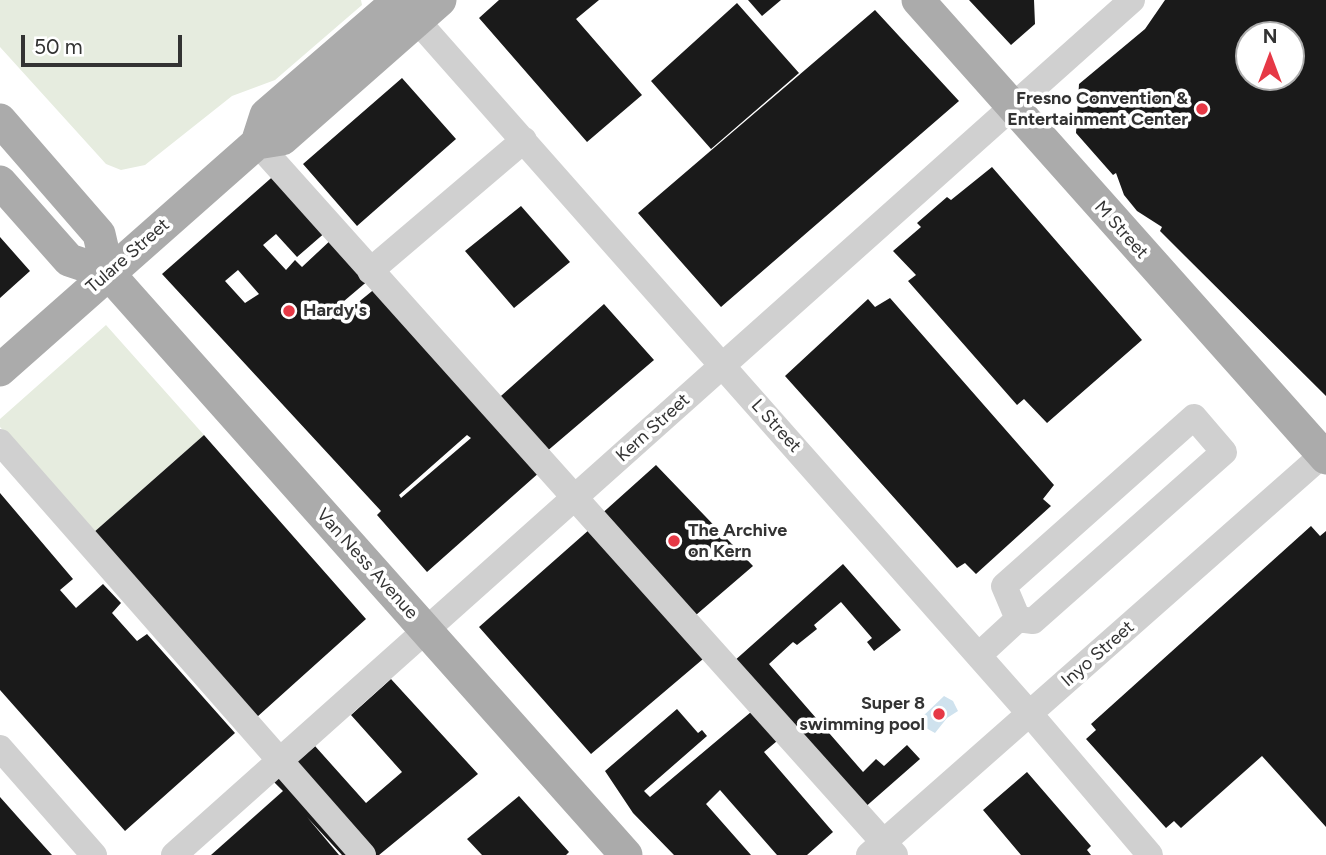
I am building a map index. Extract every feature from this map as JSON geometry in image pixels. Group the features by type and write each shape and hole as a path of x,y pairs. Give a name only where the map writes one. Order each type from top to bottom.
{"main road":[{"name":"M Street","path":"918,0 1011,108 1325,455"},
{"name":"Tulare Street","path":"0,370 257,143 266,115 419,7"},
{"name":"Van Ness Avenue","path":"6,129 99,234 108,273 626,855"},
{"name":"Van Ness Avenue","path":"0,182 69,260 108,273"}],"street":[{"name":"Kern Street","path":"174,855 1132,0"},
{"name":"L Street","path":"419,7 524,140 979,655 1150,855"},
{"path":"370,271 524,140"},
{"path":"257,143 575,498 882,851"},
{"path":"1194,417 1224,452 1033,621 1018,619 1004,586 1194,417"},
{"path":"0,442 363,855"},
{"name":"Inyo Street","path":"882,851 1030,714 1325,455"},
{"path":"979,655 1018,619"},
{"path":"0,748 94,855"}],"shaded area":[{"path":"0,0 361,0 362,5 275,80 232,96 145,165 121,170 106,164 0,47"},
{"path":"106,325 204,435 93,533 0,427 0,419"}],"water":[{"name":"Super 8 swimming pool","path":"944,696 953,701 958,711 947,718 935,733 926,728 921,718"}],"building":[{"path":"499,0 599,0 576,19 642,95 587,142 479,18"},
{"path":"748,0 781,0 762,16"},
{"path":"969,0 1034,0 1035,24 1011,45"},
{"name":"Fresno Convention & Entertainment Center","path":"1165,0 1326,0 1326,396 1160,231 1162,227 1137,211 1124,195 1116,173 1113,175 1076,133 1079,84 1145,29"},
{"path":"737,3 799,73 711,149 651,81"},
{"path":"875,10 959,101 721,307 638,213"},
{"path":"402,78 456,139 357,226 303,164"},
{"path":"992,167 1142,340 1047,423 1024,399 1017,405 908,281 916,275 893,251 921,227 917,223 947,197 951,200"},
{"path":"278,172 327,231 297,257 276,234 263,245 286,270 295,260 302,267 333,238 370,279 337,307 344,314 377,287 541,471 427,572 377,515 381,511 162,274","holes":["238,270 259,294 245,303 225,281","467,435 471,438 401,498 399,495"]},
{"path":"521,206 570,262 514,308 465,251"},
{"path":"0,237 30,271 0,298"},
{"path":"890,298 1054,485 1043,499 1051,506 976,574 965,563 957,568 785,376 868,299 875,307"},
{"path":"604,304 654,360 539,458 492,404"},
{"path":"204,435 366,619 257,717 93,533"},
{"name":"The Archive on Kern","path":"656,465 753,566 689,621 598,517"},
{"path":"0,493 73,579 60,590 76,608 103,584 121,603 112,613 137,641 147,634 235,733 125,831 0,690"},
{"path":"1311,526 1320,536 1326,531 1326,827 1262,756 1181,828 1174,821 1166,828 1086,739 1096,730 1091,724"},
{"path":"590,529 703,659 591,754 479,627"},
{"path":"843,564 901,630 874,651 867,642 872,638 841,602 814,625 817,629 797,645 793,642 769,664 863,772 876,759 884,766 907,745 920,759 863,809 733,662"},
{"path":"391,679 478,774 379,855 342,855 307,817 339,855 211,855 283,791 274,782 315,746 366,803 402,772 351,715"},
{"path":"677,709 698,733 702,730 707,736 644,791 650,797 751,712 777,741 764,752 833,832 807,855 777,855 720,790 706,804 751,855 674,855 633,813 605,771"},
{"path":"1027,772 1091,846 1087,850 1091,855 1021,855 983,810"},
{"path":"519,796 569,852 566,855 482,855 467,839"},
{"path":"0,797 24,824 52,855 0,855"}],"place":[{"name":"Fresno Convention & Entertainment Center","path":"1202,109"},
{"name":"Hardy's","path":"289,311"},
{"name":"The Archive on Kern","path":"674,541"},
{"name":"Super 8 swimming pool","path":"939,714"}]}
